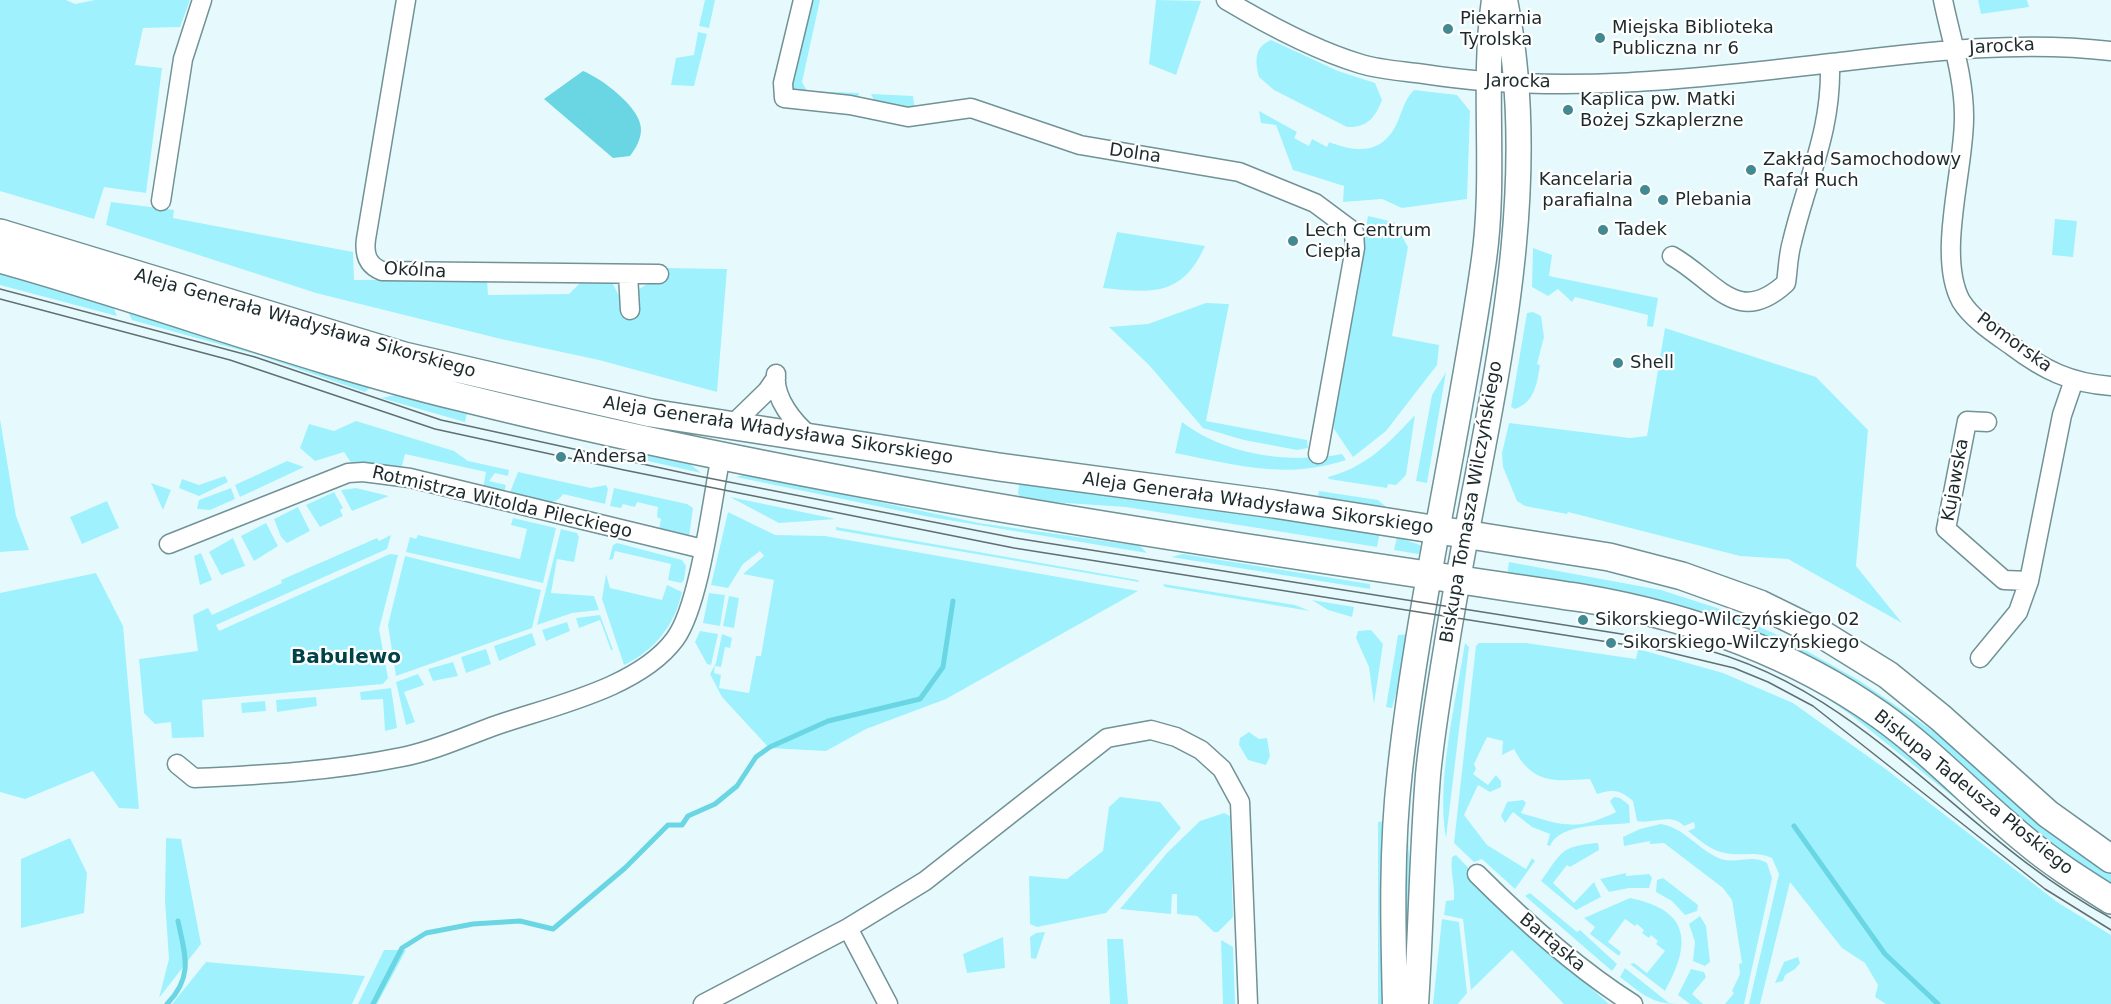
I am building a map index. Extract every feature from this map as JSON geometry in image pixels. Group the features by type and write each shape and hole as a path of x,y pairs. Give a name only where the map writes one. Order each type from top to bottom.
{"main road":[{"name":"Aleja Generała Władysława Sikorskiego","path":"0,233 404,356 637,410 730,427 999,467 1274,504 1466,535"},
{"name":"Aleja Generała Władysława Sikorskiego","path":"0,260 395,381 721,455 993,507 1458,580"},
{"path":"993,507 999,467"},
{"name":"Biskupa Tadeusza Płoskiego","path":"1466,535 1609,557 1683,576 1761,604 1825,636 1888,675 1941,718 2048,814 2111,859"},
{"name":"Biskupa Tadeusza Płoskiego","path":"1458,580 1628,606 1723,633 1783,658 1880,715 1910,738 2024,840 2057,865 2111,900"}],"street":[{"path":"161,201 183,59 202,0"},
{"name":"Okólna","path":"406,0 366,239 365,251 368,260 375,268 382,271 659,274"},
{"name":"Dolna","path":"803,0 783,83 784,98 850,105 908,117 971,108 1080,145 1239,172 1315,203 1354,232 1355,248 1318,454"},
{"name":"Jarocka","path":"1226,0 1327,52 1363,64 1463,80 1491,82 1647,82 1953,49 2043,45 2111,51"},
{"name":"Biskupa Tomasza Wilczyńskiego","path":"1395,1004 1394,878 1399,773 1428,575 1484,258 1489,206 1490,30 1494,0"},
{"name":"Biskupa Tomasza Wilczyńskiego","path":"1416,1004 1429,772 1458,580 1514,247 1519,130 1513,40 1505,0"},
{"name":"Pomorska","path":"1943,0 1960,73 1964,119 1951,256 1953,279 1961,301 1977,319 2041,367 2074,380 2111,386"},
{"path":"1672,256 1692,267 1730,299 1750,304 1773,295 1786,283 1791,244 1827,122 1831,95 1830,63"},
{"path":"628,274 630,310"},
{"path":"730,427 766,391 776,376 779,392 794,423 813,438"},
{"name":"Pomorska","path":"1980,658 2018,612 2029,581 2067,392 2074,380"},
{"name":"Kujawska","path":"1987,422 1967,421 1946,529 2004,580 2029,581"},
{"path":"177,764 194,778 269,774 404,757 607,686 648,664 676,638 690,609 721,455"},
{"name":"Rotmistrza Witolda Pileckiego","path":"169,544 240,518 322,481 348,472 363,472 410,478 703,549"},
{"path":"703,1004 848,928 925,881 1107,738 1151,730 1176,737 1201,750 1222,769 1240,802 1248,1004"},
{"name":"Bartąska","path":"1478,874 1514,910 1600,983 1633,1004"},
{"path":"848,928 888,1004"}],"shaded area":[{"path":"0,0 66,0 75,4 95,0 190,0 180,27 143,28 135,65 162,68 146,193 104,187 94,219 0,191"},
{"path":"705,0 715,0 709,28 699,26"},
{"path":"812,0 820,0 802,82 807,91 859,93 858,98 796,95 792,87"},
{"path":"1156,0 1201,1 1176,75 1149,64"},
{"path":"1978,0 2027,0 2029,7 1981,14"},
{"path":"698,32 707,34 694,86 671,85 676,58 694,55"},
{"path":"1271,40 1338,71 1375,83 1382,100 1373,117 1360,126 1347,127 1274,90 1259,77 1257,65 1257,55 1261,46"},
{"path":"583,71 610,87 628,104 640,121 641,133 630,156 613,158 544,99"},
{"path":"1414,90 1457,95 1470,111 1467,199 1402,208 1382,199 1343,202 1344,186 1293,170 1276,125 1261,123 1259,111 1297,132 1294,138 1309,146 1312,139 1327,147 1329,142 1348,148 1366,149 1382,143 1389,136 1407,99"},
{"path":"871,94 913,96 915,111 874,101"},
{"path":"111,202 174,210 173,218 353,252 354,280 487,279 488,295 569,294 581,282 603,281 613,284 621,300 649,283 662,281 664,268 727,269 717,392 599,360 501,339 316,293 106,225"},
{"path":"1368,216 1394,222 1408,247 1392,336 1439,345 1437,365 1386,431 1353,457 1334,429 1332,405"},
{"path":"2055,219 2077,221 2073,257 2052,255"},
{"path":"1117,232 1205,246 1186,275 1176,283 1164,288 1136,291 1103,288"},
{"path":"1533,248 1552,255 1549,276 1658,298 1653,327 1647,326 1648,315 1575,297 1572,302 1558,289 1548,296 1532,287"},
{"path":"0,270 112,304 117,316 0,285"},
{"path":"1206,303 1229,304 1206,421 1307,440 1308,448 1297,450 1244,440 1203,428 1149,365 1109,327 1148,324"},
{"path":"128,312 375,384 365,392 258,355 132,320"},
{"path":"1533,312 1541,316 1544,337 1537,364 1540,365 1538,378 1531,397 1515,409 1511,407 1527,313"},
{"path":"1665,328 1816,377 1868,430 1856,566 1902,623 1788,559 1740,556 1568,512 1567,514 1525,506 1517,501 1503,467 1502,453 1509,423 1630,438 1647,436"},
{"path":"1446,372 1427,483 1416,481 1432,395"},
{"path":"395,395 467,414 465,422 381,398"},
{"path":"1415,415 1406,475 1396,485 1388,484 1387,488 1329,479 1328,477 1354,467 1376,453"},
{"path":"0,419 16,516 29,550 0,552"},
{"path":"356,421 454,451 468,461 509,470 508,476 495,473 489,481 506,485 504,493 483,488 486,472 405,454 402,466 352,464 344,452 315,461 300,448 309,424 334,431"},
{"path":"1182,422 1218,442 1258,454 1301,458 1342,454 1346,460 1323,466 1281,470 1240,466 1175,453"},
{"path":"636,451 688,462 701,473 635,458"},
{"path":"287,461 304,467 240,497 235,485"},
{"path":"518,472 591,488 606,485 608,489 605,504 563,494 553,502 546,503 509,495"},
{"path":"746,474 979,523 1140,546 1147,553 930,517 736,477"},
{"path":"225,476 228,482 199,496 179,488 182,479 199,485"},
{"path":"1026,481 1380,532 1377,547 1126,507 1021,500 1018,493 1019,485"},
{"path":"151,483 171,490 163,510"},
{"path":"231,488 235,499 210,510 197,509 199,500"},
{"path":"356,488 389,496 352,511 341,490"},
{"path":"614,488 687,504 693,508 689,537 659,530 661,519 657,517 658,507 637,502 635,507 623,504 621,508 610,506"},
{"path":"1319,491 1378,500 1385,506 1383,513 1318,496"},
{"path":"334,492 343,508 340,510 343,516 320,527 306,505"},
{"path":"730,497 836,519 779,523"},
{"path":"107,501 119,528 82,544 70,517"},
{"path":"298,507 310,531 287,543 281,537 274,519"},
{"path":"728,512 775,535 825,536 1138,591 946,699 866,729 826,751 769,748 722,697 710,674 716,663 722,634 732,638 730,648 725,647 721,667 715,666 714,673 721,675 719,688 749,693 756,656 761,656 774,580 743,574 764,556 760,551 743,564 728,588 711,585"},
{"path":"513,518 556,528 543,583 406,552 410,537 416,539 418,535 520,559 527,529 511,525"},
{"path":"266,523 278,546 254,561 241,536"},
{"path":"836,527 1138,580 1139,582 836,530"},
{"path":"561,529 577,533 579,537 574,562 557,559 551,593 594,596 599,610 572,613 537,625"},
{"path":"391,535 387,549 216,625 219,631 390,554 398,555 379,629 388,678 383,684 202,700 204,737 172,738 171,722 155,724 144,713 139,659 198,651 193,615 208,608 212,615 282,583 281,580 377,538 379,541"},
{"path":"1397,537 1420,545 1422,551 1418,554 1394,550"},
{"path":"233,538 245,566 221,575 209,552"},
{"path":"617,543 682,560 686,566 684,580 681,583 668,580 671,564 615,551 613,559 609,560 613,545"},
{"path":"201,553 212,580 200,585 194,556"},
{"path":"1183,554 1370,584 1370,589 1171,557"},
{"path":"405,556 541,590 532,628 396,676 388,625"},
{"path":"1509,562 1661,590 1720,609 1782,637 1860,681 1959,749 2111,872 2111,887 2049,846 1837,675 1507,575"},
{"path":"96,573 123,626 139,809 119,808 93,771 25,799 0,792 0,593"},
{"path":"606,574 610,588 662,600 667,585 682,592 674,615 662,636 645,652 624,665 602,599"},
{"path":"1163,584 1295,605 1310,611 1165,587"},
{"path":"709,593 725,595 720,626 703,623"},
{"path":"729,596 739,598 734,628 723,626"},
{"path":"1312,600 1354,607 1352,617 1328,610"},
{"path":"600,615 613,650 611,650 600,620 579,628 576,618"},
{"path":"567,622 570,631 546,641 542,630"},
{"path":"1371,630 1383,644 1374,704 1369,667 1356,638 1358,631"},
{"path":"700,631 718,634 711,665 707,664 695,642"},
{"path":"532,633 536,645 499,661 494,646"},
{"path":"1409,634 1406,657 1392,708 1386,707 1398,635"},
{"path":"1465,643 1469,647 1446,838 1443,792 1445,767"},
{"path":"1479,643 1526,643 1636,659 1638,649 1723,673 1793,703 1887,770 2057,902 2111,935 2111,1004 1886,1004 1875,997 1878,985 1865,963 1842,948 1790,882 1760,1004 1749,1004 1779,874 1772,858 1759,854 1731,854 1715,850 1688,831 1695,828 1694,822 1684,826 1667,819 1637,821 1633,801 1624,795 1612,791 1597,794 1590,779 1556,780 1537,775 1521,761 1514,749 1502,755 1503,741 1487,737 1474,764 1476,769 1473,774 1488,785 1496,775 1501,781 1501,787 1490,792 1478,785 1464,815 1487,845 1526,869 1532,858 1535,861 1515,889 1482,859 1474,862 1454,843 1476,646"},
{"path":"486,649 491,664 466,673 461,657"},
{"path":"453,662 458,676 433,681 428,669"},
{"path":"418,674 424,685 404,692 415,722 406,725 396,682"},
{"path":"391,688 397,728 385,731 383,699 361,700 360,692"},
{"path":"1819,690 1901,744 1987,824 1851,715 1818,692"},
{"path":"316,697 317,706 277,712 276,700"},
{"path":"265,701 266,711 242,713 241,703"},
{"path":"1249,732 1259,739 1267,738 1270,756 1266,765 1248,760 1239,745 1240,738"},
{"path":"1120,797 1160,802 1181,828 1106,913 1037,927 1030,924 1029,876 1067,879 1103,851 1109,807"},
{"path":"1614,797 1620,798 1629,805 1630,823 1574,829 1555,838 1550,846 1547,845 1550,834 1532,827 1513,812 1505,823 1501,816 1507,802 1523,800 1526,803 1521,813 1547,821 1579,824 1616,812 1610,801"},
{"path":"1224,813 1230,816 1233,917 1218,932 1214,932 1197,916 1177,914 1177,894 1172,894 1171,914 1120,909 1167,853 1200,821"},
{"path":"1386,821 1385,1004 1378,1004 1378,822"},
{"path":"1661,824 1684,834 1721,859 1756,859 1767,863 1772,878 1744,1004 1725,1004 1734,993 1732,991 1740,974 1739,964 1742,963 1732,900 1723,888 1664,843 1650,844 1650,841 1624,846 1623,837 1640,829"},
{"path":"70,838 87,873 84,913 21,928 21,859"},
{"path":"166,838 181,839 201,944 159,998 169,959 165,901"},
{"path":"1405,838 1408,838 1412,903 1407,990 1403,930"},
{"path":"1598,843 1599,850 1570,867 1567,865 1553,883 1574,903 1594,882 1601,897 1576,910 1541,881 1563,852 1576,846"},
{"path":"1456,855 1475,875 1470,881 1609,1004 1564,1004 1512,950 1471,990 1463,919 1444,915 1446,901 1454,900 1452,857"},
{"path":"1626,873 1626,876 1649,874 1652,878 1649,888 1629,888 1609,892 1600,879"},
{"path":"1663,878 1698,905 1697,911 1685,915 1672,901 1656,892 1657,880"},
{"path":"1530,893 1577,932 1580,930 1617,964 1612,971 1525,896"},
{"path":"1630,898 1650,903 1665,911 1675,920 1680,931 1682,944 1679,958 1665,991 1630,964 1634,963 1647,973 1665,951 1656,944 1658,941 1651,935 1649,938 1642,933 1644,930 1637,924 1635,926 1625,919 1608,942 1621,952 1619,956 1590,934 1595,927 1584,918"},
{"path":"1700,916 1706,926 1710,962 1705,966 1693,961 1695,942 1689,924"},
{"path":"1442,919 1459,922 1467,993 1458,1004 1433,1004"},
{"path":"1045,932 1036,959 1031,958 1030,937 1036,933"},
{"path":"1003,937 1005,968 967,973 963,954"},
{"path":"1107,939 1123,939 1128,1004 1110,1004"},
{"path":"1221,940 1233,947 1235,1004 1223,1004"},
{"path":"384,950 406,950 377,1004 358,1004"},
{"path":"1798,957 1800,963 1795,969 1785,975 1783,981 1775,983 1784,962"},
{"path":"206,962 365,976 352,1004 172,1004"},
{"path":"1625,968 1669,1003 1677,1004 1660,1002 1640,992 1620,977"},
{"path":"1691,969 1704,972 1706,977 1692,994 1703,1004 1690,1004 1678,995"}],"waterway":[{"path":"373,1004 402,948 426,933 473,924 520,921 553,929 625,868 668,825 682,825 688,816 715,804 737,786 756,757 770,747 828,721 920,699 943,667 953,601"},
{"path":"1794,826 1885,954 1938,1004"},
{"path":"167,1004 176,994 184,974 185,955 178,921"}],"tram line":[{"path":"0,289 255,357 441,420 693,475 1015,538 1672,642 1738,660 1797,687 1851,722 2002,844 2055,883 2111,918"},
{"path":"0,299 230,360 435,429 624,470 1014,548 1659,650 1734,668 1768,682 1813,706 2045,889 2111,930"}],"place":[{"name":"Piekarnia Tyrolska","path":"1448,29"},
{"name":"Miejska Biblioteka Publiczna nr 6","path":"1600,38"},
{"name":"Kaplica pw. Matki Bożej Szkaplerzne","path":"1568,110"},
{"name":"Zakład Samochodowy Rafał Ruch","path":"1751,170"},
{"name":"Kancelaria parafialna","path":"1645,190"},
{"name":"Plebania","path":"1663,200"},
{"name":"Tadek","path":"1603,230"},
{"name":"Lech Centrum Ciepła","path":"1293,241"},
{"name":"Shell","path":"1618,363"},
{"name":"Andersa","path":"561,457"},
{"name":"Sikorskiego-Wilczyńskiego 02","path":"1583,620"},
{"name":"Sikorskiego-Wilczyńskiego","path":"1611,643"}],"district":[{"name":"Babulewo","path":"346,658"}]}
